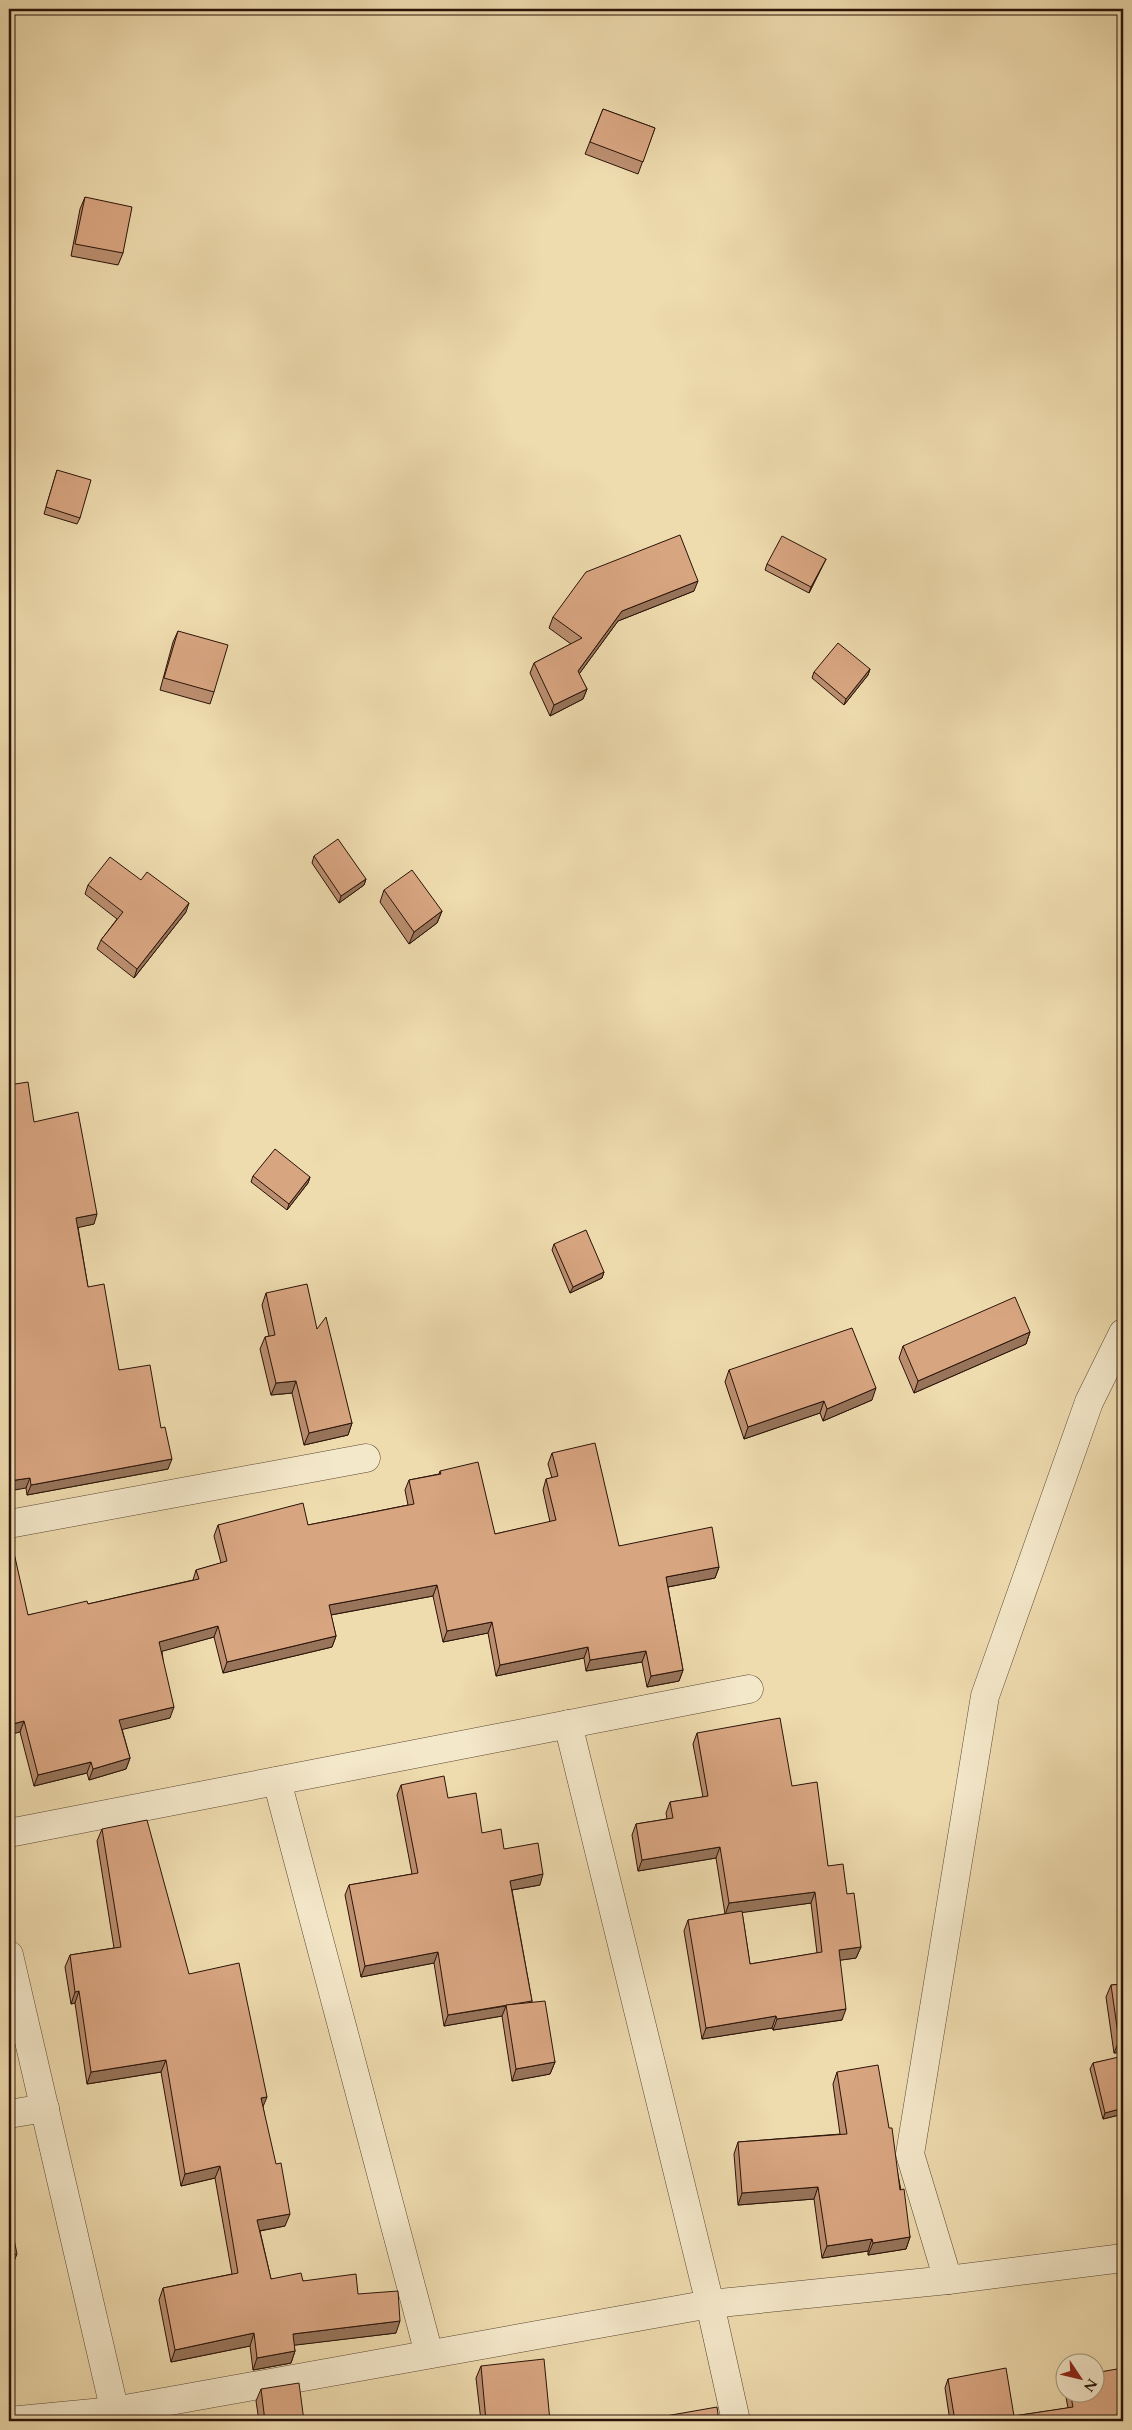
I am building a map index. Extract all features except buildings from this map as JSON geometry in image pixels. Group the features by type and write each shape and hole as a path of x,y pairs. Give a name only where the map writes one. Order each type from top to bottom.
{"street":[{"path":"948,2280 910,2154 985,1696 1089,1402 1123,1333"},
{"path":"9,1524 366,1458"},
{"path":"9,1832 749,1689"},
{"path":"568,1724 710,2304 736,2421"},
{"path":"277,1781 429,2354"},
{"path":"9,1955 116,2416"},
{"path":"9,2114 45,2108"},
{"path":"9,2421 116,2416 429,2354 710,2304 948,2280 1123,2258"}]}
